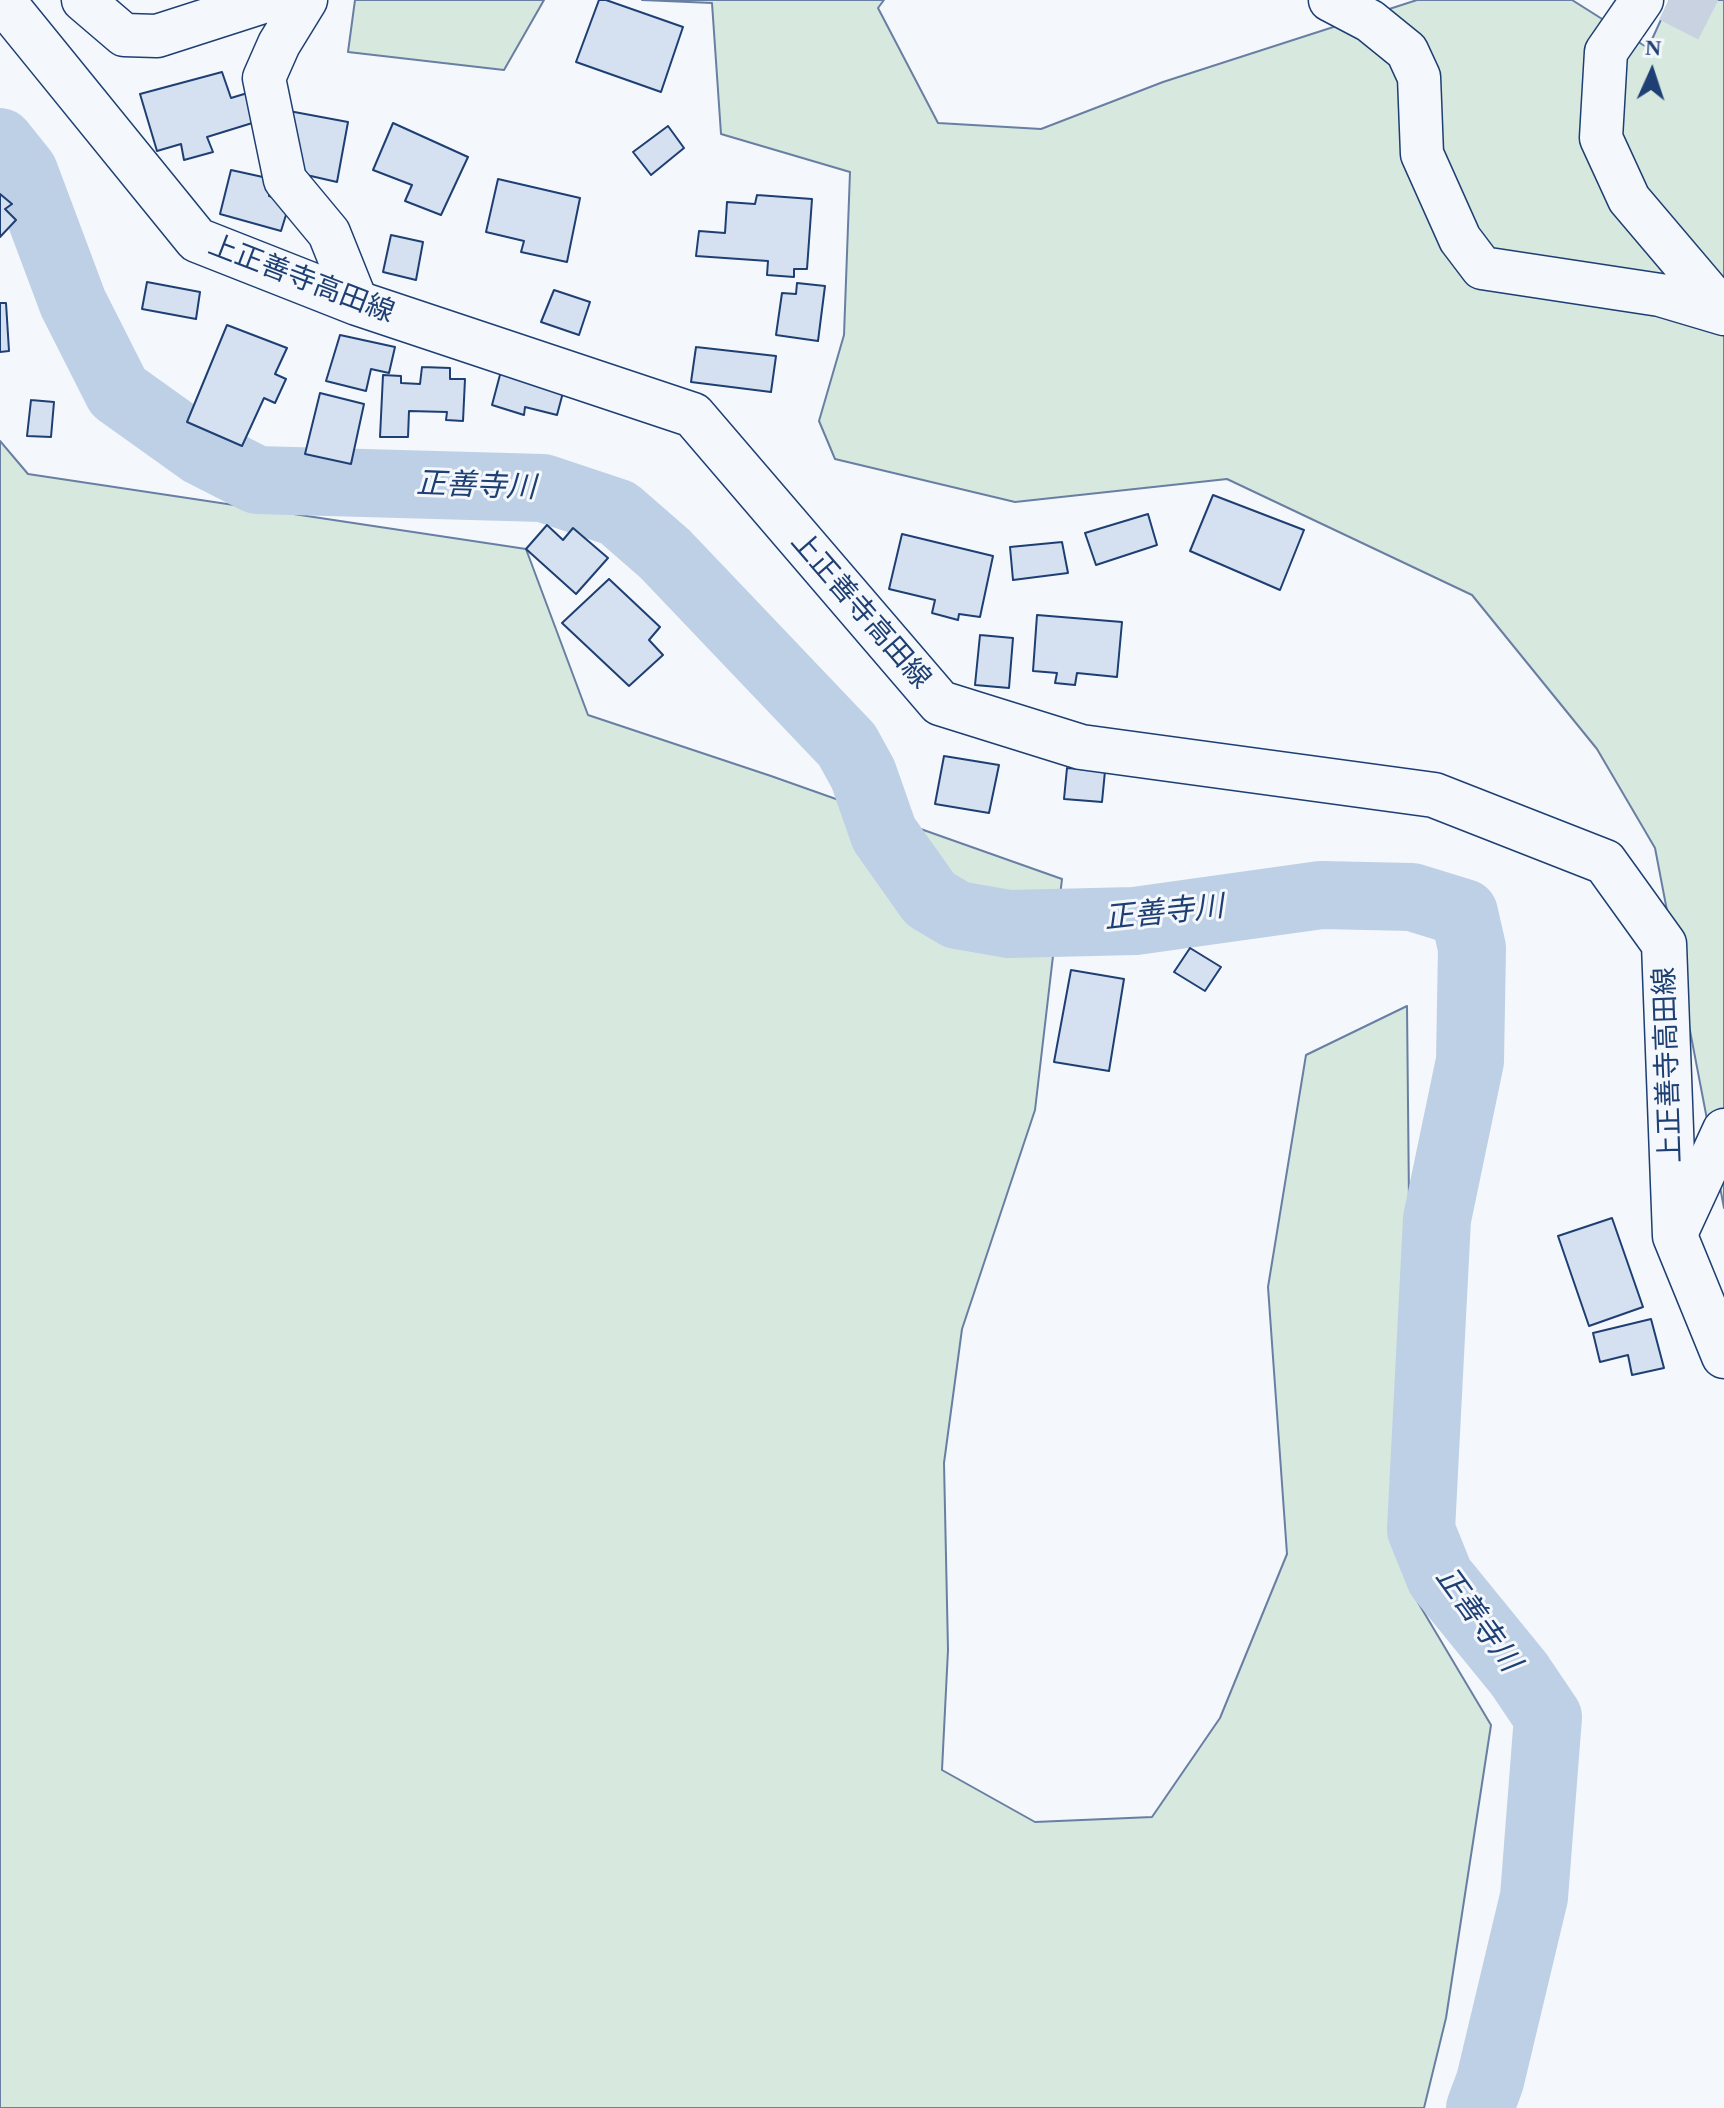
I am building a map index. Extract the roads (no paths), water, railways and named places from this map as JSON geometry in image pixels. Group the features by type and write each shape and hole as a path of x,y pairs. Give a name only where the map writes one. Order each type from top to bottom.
{"main road":[{"name":"上正善寺高田線","path":"2,0 197,240 357,303 693,415 940,703 1081,747 1434,795 1605,862 1664,944 1675,1236 1724,1356"}],"street":[{"path":"83,0 124,35 157,36 269,0"},
{"path":"306,0 279,44 264,78 285,180 329,233 357,303"},
{"path":"1330,0 1370,21 1407,51 1419,77 1422,154 1460,239 1482,268 1660,295 1724,312"},
{"path":"1642,0 1606,52 1601,138 1629,199 1724,312"},
{"path":"1675,1236 1724,1130"}],"waterway":[{"name":"正善寺川","path":"0,142 24,172 73,303 118,392 202,452 257,480 543,488 618,513 665,554 847,745 863,774 884,834 930,899 957,915 1009,924 1135,921 1321,895 1412,897 1464,913 1472,948 1470,1061 1437,1219 1421,1530 1440,1577 1519,1674 1548,1717 1534,1897 1490,2081 1480,2108"}],"tunnel":[{"path":"1669,0 1724,28"}]}
